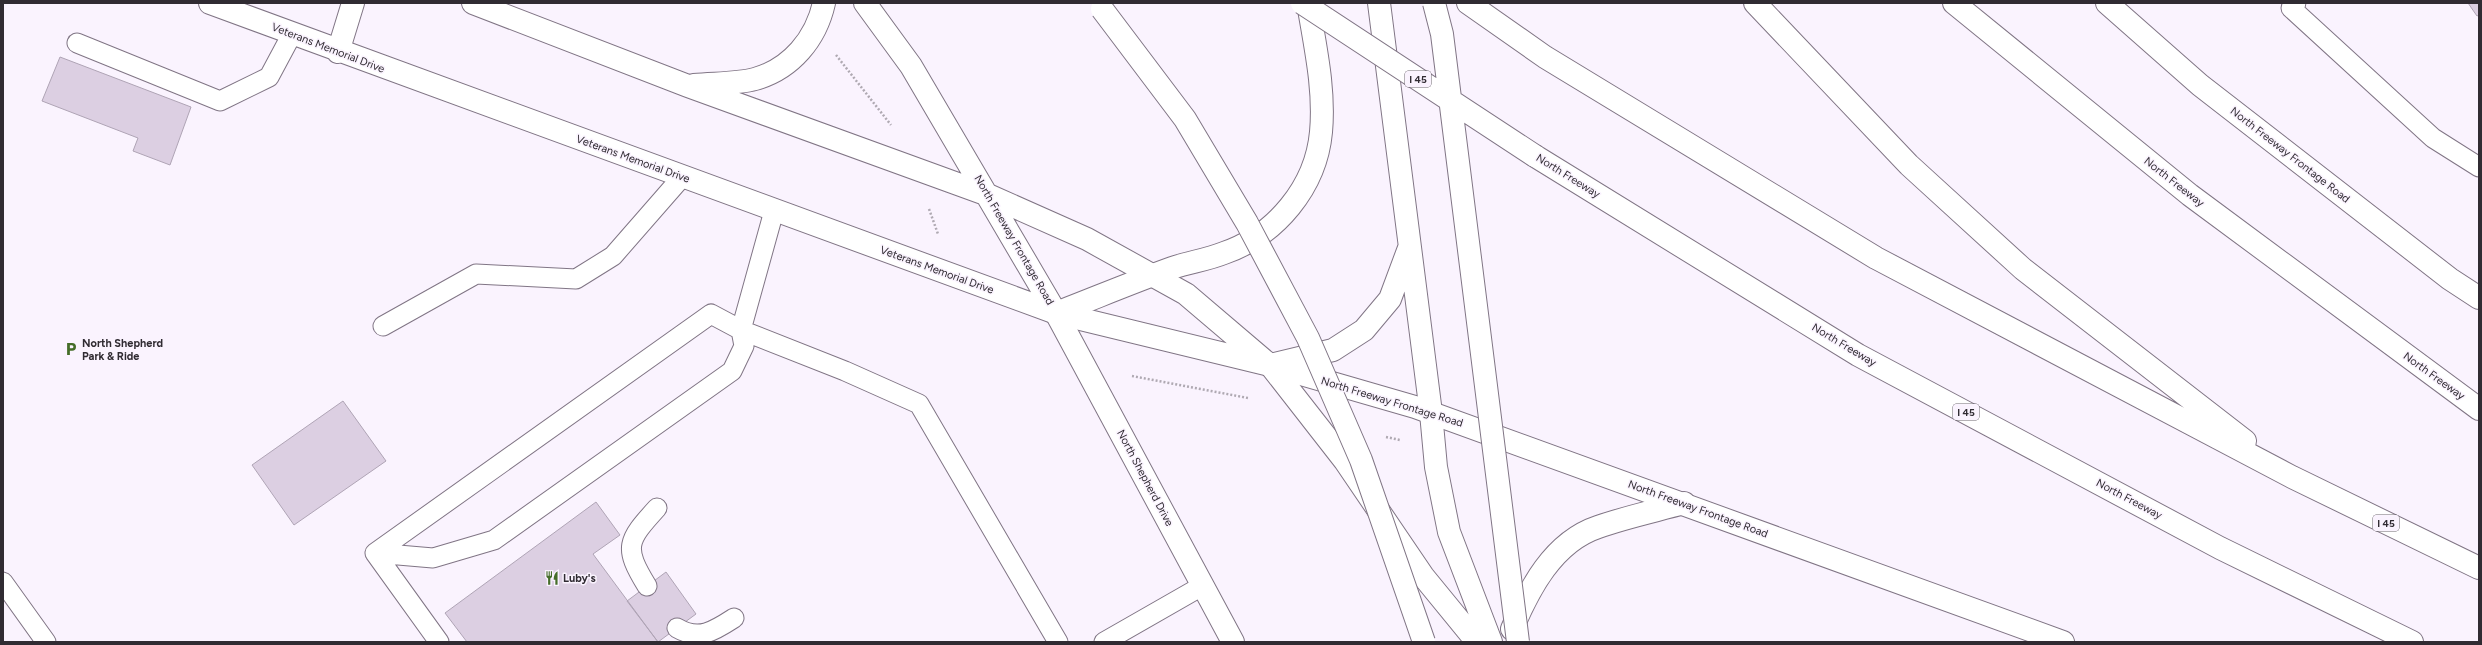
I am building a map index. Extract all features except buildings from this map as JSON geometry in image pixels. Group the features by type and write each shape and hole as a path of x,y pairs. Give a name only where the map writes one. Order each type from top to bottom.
{"main road":[{"name":"Veterans Memorial Drive","path":"210,3 338,52 1056,313"},
{"path":"338,52 353,3"},
{"path":"473,3 499,8 688,86 988,195 1087,239 1186,294 1270,365 1345,461 1423,576 1477,642"},
{"path":"688,86 754,79 786,64 800,52 810,38 824,3"},
{"name":"North Freeway Frontage Road","path":"865,3 911,66 1056,313 1270,365 1431,413 2062,642"},
{"name":"North Freeway","path":"1302,3 1535,156 1858,355 2220,548 2412,642"},
{"path":"1056,313 1188,262 1225,253 1255,239 1280,218 1301,194 1315,166 1321,133 1323,99 1308,3"},
{"path":"1379,3 1411,243 1436,467 1449,532 1491,642"},
{"path":"1434,3 1442,34 1518,642"},
{"name":"I 45","path":"1468,3 1545,57 1876,258 2292,477 2479,568"},
{"path":"1755,3 1909,165 2023,269 2292,477"},
{"name":"North Freeway","path":"1954,3 2190,195 2479,409"},
{"name":"North Freeway Frontage Road","path":"2107,3 2200,86 2450,279 2479,298"},
{"path":"1100,6 1185,119 1247,223 1308,338 1361,460 1424,642"},
{"path":"1270,365 1333,350 1364,330 1390,299 1411,243"},
{"name":"North Shepherd Drive","path":"1056,313 1233,642"},
{"path":"1509,642 1523,603 1554,556 1581,535 1597,527 1684,504"}],"lane":[{"path":"2296,3 2291,8 2433,138 2479,167"},
{"path":"77,43 220,101 269,77 292,34"},
{"path":"383,326 476,274 576,279 613,256 682,177"},
{"path":"375,553 432,558 494,540 732,372 744,346 741,330 774,211"},
{"path":"375,553 711,314 741,330 845,371 919,404 1058,642"},
{"path":"647,586 631,556 631,540 657,508"},
{"path":"375,553 439,642"},
{"path":"3,582 46,642"},
{"path":"1104,642 1202,586"},
{"path":"677,628 687,634 700,635 717,629 734,618"}],"path":[{"path":"835,53 889,120 895,132"},
{"path":"928,206 940,240"},
{"path":"1132,376 1248,398"}],"place":[{"name":"North Shepherd Park & Ride","path":"71,349"},
{"name":"Luby's","path":"552,578"}]}
